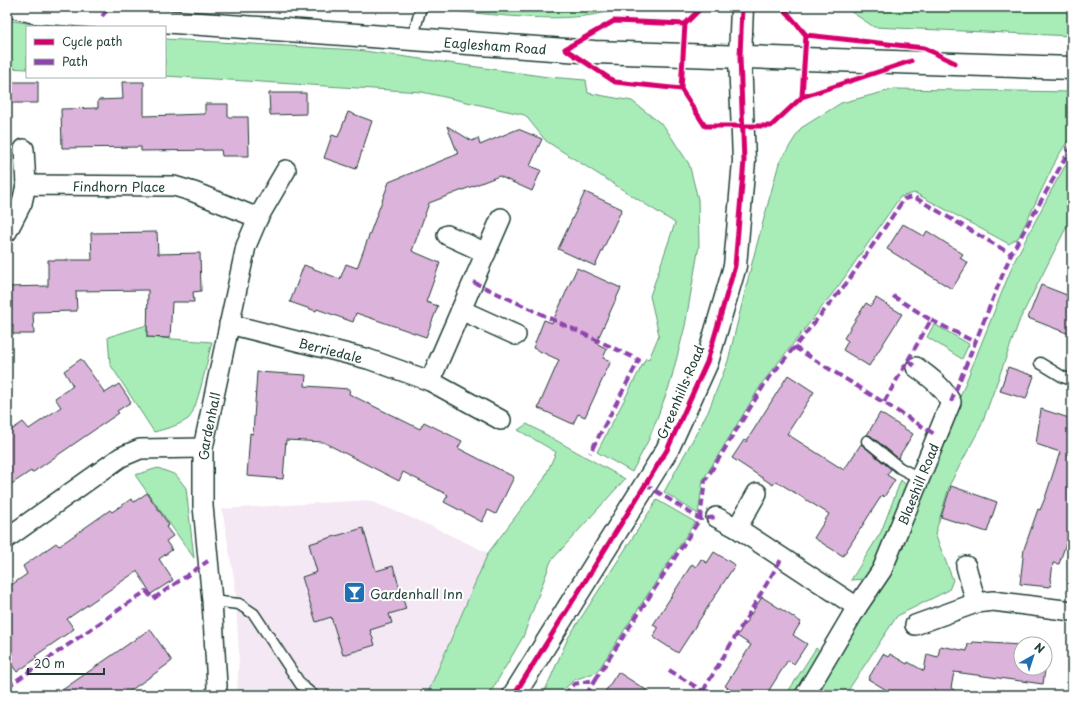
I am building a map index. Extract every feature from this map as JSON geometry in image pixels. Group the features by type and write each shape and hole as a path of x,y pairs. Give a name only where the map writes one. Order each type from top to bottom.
{"main road":[{"name":"Eaglesham Road","path":"16,7 35,12 201,22 412,40 594,52 1072,68"},
{"name":"Greenhills Road","path":"514,695 667,450 707,362 735,266 744,161 740,57 742,7"}],"street":[{"path":"7,232 22,203 26,185 24,149"},
{"name":"Gardenhall","path":"216,695 217,686 212,601 203,506 203,448 246,246 258,218 286,170"},
{"name":"Findhorn Place","path":"26,185 174,186 194,192 258,218"},
{"path":"430,381 501,218"},
{"path":"447,235 486,252"},
{"path":"461,310 516,335"},
{"name":"Berriedale","path":"230,324 368,359 430,381 501,420"},
{"name":"Blaeshill Road","path":"805,695 857,607 882,570 951,402 944,390 935,381 916,368"},
{"path":"7,538 121,457 140,449 203,448"},
{"path":"737,528 757,493"},
{"path":"716,517 737,528 857,607"},
{"path":"966,566 976,603"},
{"path":"915,625 976,603 993,601 1072,611"}],"lane":[{"path":"412,40 421,7"},
{"path":"1040,363 1062,377 1072,380"},
{"path":"867,441 900,468 919,478"},
{"path":"212,601 239,604 254,614 301,685 313,695"}],"shaded area":[{"path":"368,500 431,526 488,553 427,695 237,695 239,654 235,585 222,509"}],"green space":[{"path":"459,7 626,7 606,13 585,16 543,18 460,12"},
{"path":"844,7 1072,7 1072,36 874,27"},
{"path":"7,20 46,26 26,26 26,69 7,68"},
{"path":"166,39 357,50 548,77 586,80 588,93 632,101 664,126 689,164 698,199 699,246 685,326 670,384 649,439 632,472 597,452 646,358 649,359 659,335 650,296 675,223 546,141 525,115 422,92 166,76"},
{"path":"895,89 1072,92 1072,134 1057,158 1019,237 1009,244 915,193 900,197 840,284 763,382 703,480 698,514 664,492 708,412 728,361 753,259 779,163 801,128 841,103"},
{"path":"1072,154 1072,216 1020,319 981,426 950,484 935,534 953,580 949,590 897,616 845,695 812,695 855,621 885,584 1014,262"},
{"path":"934,324 969,344 962,359 927,337"},
{"path":"147,325 147,337 212,342 195,406 188,419 180,424 154,432 110,364 108,337"},
{"path":"527,424 625,479 551,561 523,637 489,695 427,695 488,553 544,479 556,452 518,430"},
{"path":"158,468 176,475 186,488 194,558 135,475"},
{"path":"901,480 909,488 871,573 865,579 851,580 881,532"},
{"path":"657,500 695,522 597,672 574,680 558,695 543,695 568,638"},
{"path":"816,648 822,653 798,695 786,695"}],"building":[{"path":"7,82 38,82 38,103 7,103"},
{"path":"122,82 144,82 144,116 205,114 205,104 228,104 228,117 248,117 249,156 222,156 221,150 141,151 141,147 62,148 61,109 98,108 98,100 123,99"},
{"path":"269,93 306,93 306,114 270,115"},
{"path":"348,112 372,121 356,169 324,158 332,135 338,137"},
{"path":"447,126 472,141 478,138 480,145 518,129 542,139 530,166 541,170 532,191 499,176 429,203 412,251 440,263 426,302 438,306 426,337 356,313 353,322 317,309 316,311 290,302 304,265 340,279 346,264 357,268 389,182 458,154"},
{"path":"585,192 622,209 595,266 558,249"},
{"path":"903,224 924,236 927,231 963,254 960,258 968,263 952,289 887,249"},
{"path":"157,232 158,254 200,253 201,291 193,292 194,302 172,302 170,338 147,337 148,290 76,291 77,311 33,312 34,334 13,334 13,325 7,325 7,287 48,286 48,260 92,260 91,233"},
{"path":"577,268 621,288 596,343 607,349 603,358 611,361 585,417 578,414 573,424 538,408 559,360 533,348 544,320 552,323"},
{"path":"1041,285 1072,297 1072,335 1028,318"},
{"path":"876,298 902,314 869,366 843,350 848,341 844,338 866,303 871,306"},
{"path":"81,359 105,393 119,384 131,402 117,411 119,413 32,473 31,471 7,487 7,433 23,422 29,429 61,407 55,398 73,386 64,371"},
{"path":"1008,367 1034,376 1026,399 1000,391"},
{"path":"257,372 306,375 305,386 350,389 349,394 420,429 424,422 462,441 458,448 514,477 496,514 488,510 482,522 444,502 448,495 403,472 399,481 323,442 286,440 283,479 247,476 250,433 253,434"},
{"path":"788,375 814,392 787,434 844,470 861,444 891,469 887,475 895,480 884,497 882,495 843,556 814,538 829,514 776,481 773,485 732,458 744,440 746,442"},
{"path":"1041,409 1072,419 1072,526 1059,564 1053,563 1050,587 1020,584 1024,549 1038,509 1040,510 1045,498 1060,452 1036,444"},
{"path":"880,413 913,434 898,458 871,436 867,435"},
{"path":"951,486 997,502 987,532 941,517"},
{"path":"147,493 169,525 166,527 173,536 166,541 172,550 159,559 173,580 151,594 137,571 67,619 74,629 35,656 37,658 17,672 7,658 7,588 27,574 23,566 56,543 59,546 110,510 112,512 131,499 134,502"},
{"name":"Gardenhall Inn","path":"363,528 376,571 393,566 406,609 389,614 392,623 370,630 375,645 343,655 331,617 316,622 302,577 317,572 309,544"},
{"path":"714,552 735,565 678,653 653,637 658,628 653,625 692,564 696,567 701,559 707,563"},
{"path":"762,597 801,622 793,635 807,644 794,664 788,660 766,695 739,695 725,686 751,645 737,636"},
{"path":"150,629 172,661 124,695 55,695"},
{"path":"973,642 1013,644 1013,676 1044,676 1043,684 954,672 951,688 962,695 895,695 868,679 883,654 888,657 890,654 907,664 908,662 924,671 927,654 938,657 940,646 967,651 968,644 972,644"},
{"path":"618,672 654,695 603,695"}],"marked path":[{"path":"102,16 110,7"},
{"path":"951,402 1011,254 1072,146"},
{"path":"564,695 574,684 595,680 700,519 705,481 766,382 849,280 904,199 914,197 1011,254"},
{"path":"473,282 639,360 590,453"},
{"path":"884,402 931,320 893,296"},
{"path":"931,320 975,342"},
{"path":"794,347 936,435"},
{"path":"908,361 916,367"},
{"path":"645,484 700,519 716,517"},
{"path":"703,691 782,558"},
{"path":"7,687 146,591 153,599 208,561"},
{"path":"669,670 709,695"},
{"path":"586,695 595,680"}],"cycle path":[{"path":"702,7 685,24 681,89 705,126 771,126 802,97 806,35 782,7"},
{"path":"514,695 667,450 707,362 735,266 744,161 740,57 742,7"},
{"path":"681,89 615,82 565,49 614,21 685,24"},
{"path":"806,35 924,48 955,63"},
{"path":"802,97 911,61"}],"place":[{"name":"Gardenhall Inn","path":"354,593"}]}
